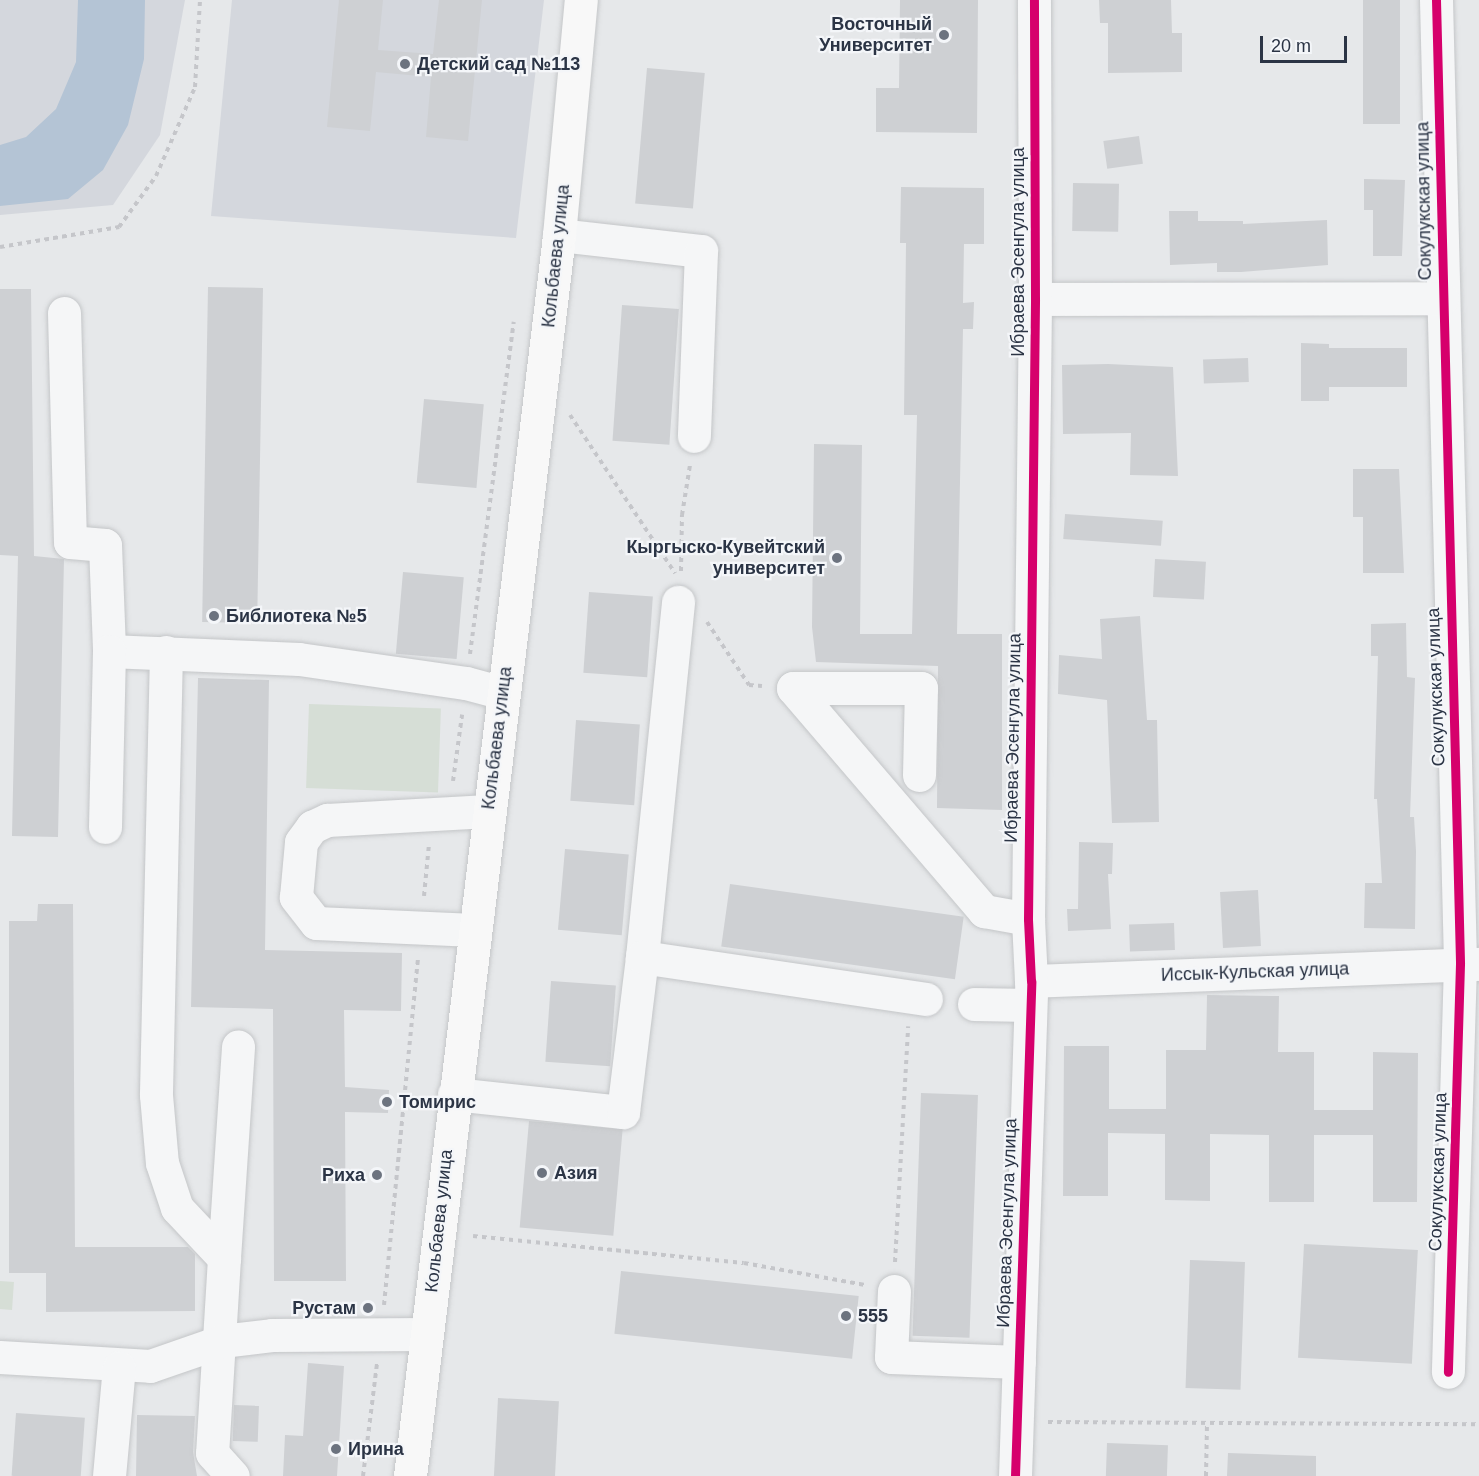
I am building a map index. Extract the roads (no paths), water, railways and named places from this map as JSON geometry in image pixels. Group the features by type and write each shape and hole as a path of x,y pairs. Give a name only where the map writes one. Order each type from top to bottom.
{"main road":[{"name":"Кольбаева улица","path":"410,1476 454,1094 559,235 581,0"}],"street":[{"name":"Ибраева Эсенгула улица","path":"1015,1476 1030,993 1028,919 1035,298 1034,0"},
{"name":"Сокулукская улица","path":"1436,0 1442,298 1470,964 1448,1372"},
{"path":"559,235 701,251 694,436"},
{"path":"1035,298 1442,298"},
{"path":"64,313 70,542 105,545 109,651 105,827"},
{"path":"454,1094 623,1112 642,957 678,602"},
{"path":"109,651 299,659 466,683 503,693"},
{"path":"166,652 156,1030 162,1163 177,1208 224,1258"},
{"path":"918,776 921,688 793,688 984,911 1028,919"},
{"path":"474,930 316,923 296,897 301,842 312,827 327,820 488,811"},
{"path":"642,957 918,997"},
{"name":"Иссык-Кульская улица","path":"974,1004 1030,993 1470,964"},
{"path":"233,1476 212,1453 222,1341 224,1258 238,1046"},
{"path":"894,1291 891,1357 1019,1362"},
{"path":"0,1357 119,1367 150,1366 222,1341 272,1335 426,1334"},
{"path":"109,1476 119,1367"}],"water":[{"path":"78,0 145,0 144,59 128,125 103,170 68,199 0,206 0,145 26,137 56,109 76,62"}],"place":[{"name":"Восточный Университет","path":"944,35"},
{"name":"Детский сад №113","path":"405,64"},
{"name":"Кыргыско-Кувейтский университет","path":"837,558"},
{"name":"Библиотека №5","path":"214,616"},
{"name":"Томирис","path":"387,1102"},
{"name":"Азия","path":"542,1173"},
{"name":"Риха","path":"377,1175"},
{"name":"Рустам","path":"368,1308"},
{"name":"555","path":"846,1316"},
{"name":"Ирина","path":"336,1449"}]}
